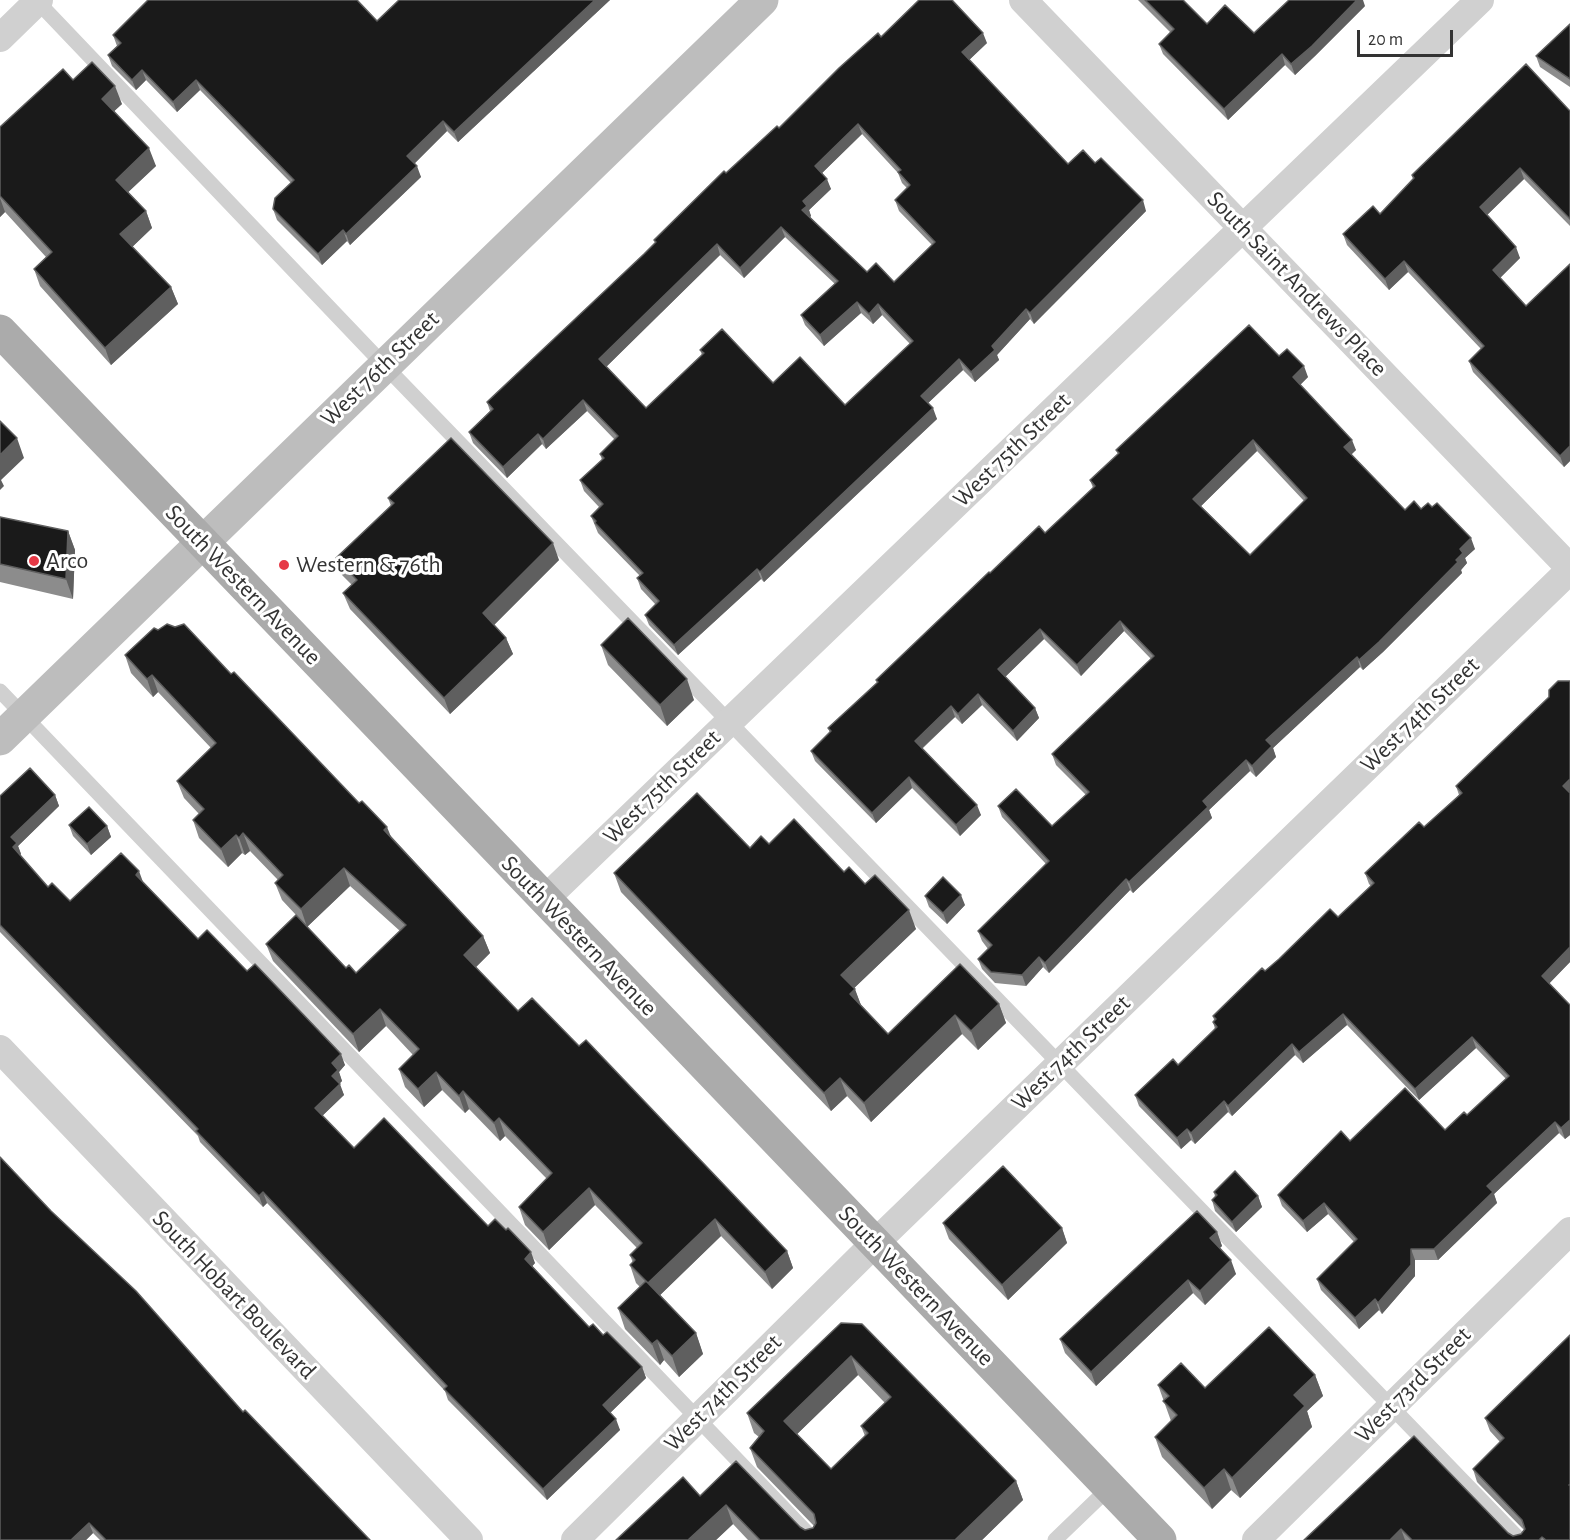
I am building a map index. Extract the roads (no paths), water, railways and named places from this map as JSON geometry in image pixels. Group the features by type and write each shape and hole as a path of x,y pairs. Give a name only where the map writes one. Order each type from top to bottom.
{"main road":[{"name":"South Western Avenue","path":"0,331 1160,1540"}],"street":[{"name":"West 76th Street","path":"0,739 762,0"},
{"name":"South Saint Andrews Place","path":"1023,0 1570,569"},
{"name":"West 75th Street","path":"544,900 1480,0"},
{"path":"0,38 37,1"},
{"name":"West 74th Street","path":"574,1540 875,1243 1570,569"},
{"name":"South Hobart Boulevard","path":"0,1049 469,1540"},
{"name":"West 73rd Street","path":"1256,1540 1570,1231"}],"lane":[{"path":"37,1 384,365 1520,1540"},
{"path":"0,691 814,1540"},
{"path":"1055,1540 1109,1488"}],"place":[{"name":"Arco","path":"34,561"},
{"name":"Western & 76th","path":"284,565"}]}
